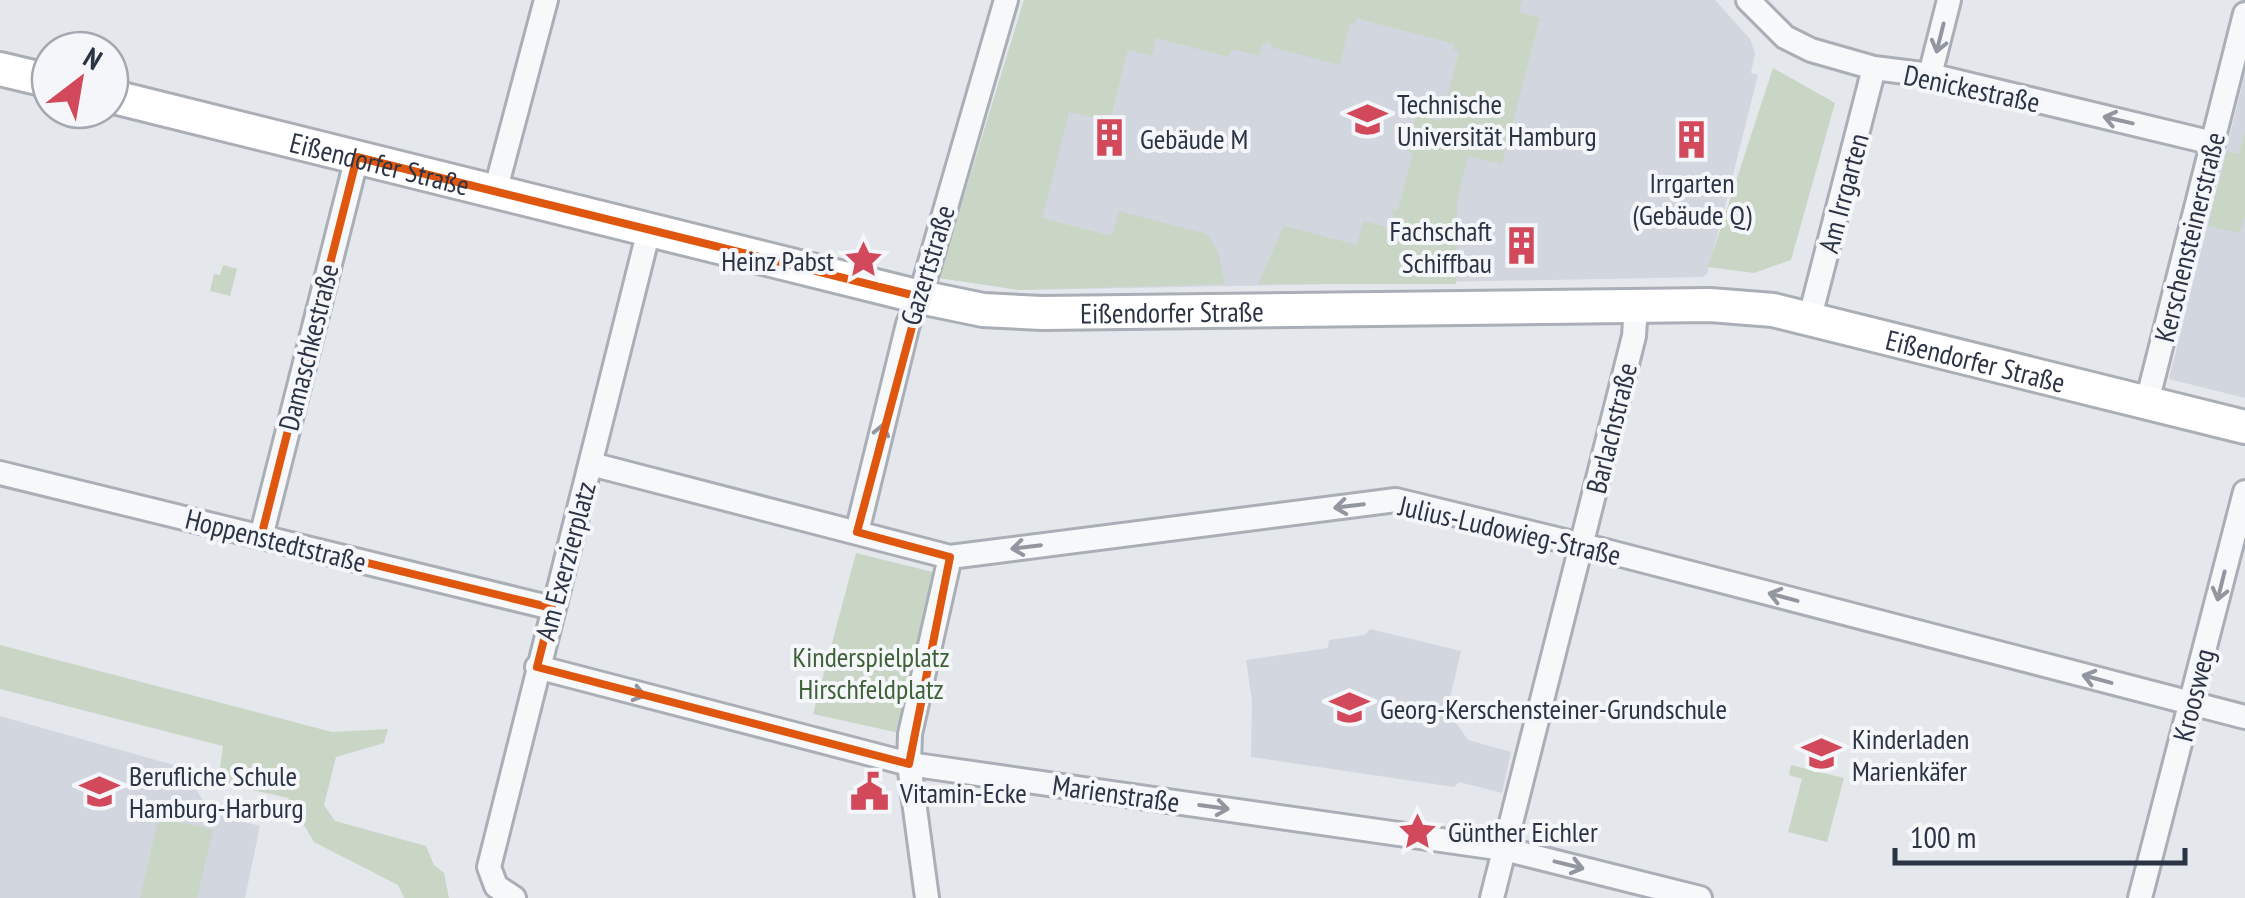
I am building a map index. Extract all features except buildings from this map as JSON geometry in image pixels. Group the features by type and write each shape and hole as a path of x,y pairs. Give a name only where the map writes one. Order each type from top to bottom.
{"main road":[{"path":"0,69 30,76"},
{"name":"Eißendorfer Straße","path":"130,101 984,310 1042,313 1710,305 1773,310 2245,427"}],"street":[{"path":"495,192 546,0"},
{"name":"Gazertstraße","path":"857,532 908,324 920,297 1006,0"},
{"name":"Denickestraße","path":"1748,0 1776,29 1798,44 1874,68 1930,76 2213,143"},
{"path":"1930,76 1949,0"},
{"name":"Kerschensteinerstraße","path":"2147,402 2245,14"},
{"name":"Am Irrgarten","path":"1810,317 1874,68"},
{"name":"Damaschkestraße","path":"261,536 357,157"},
{"name":"Am Exerzierplatz","path":"507,894 489,866 649,230"},
{"name":"Barlachstraße","path":"1492,898 1634,336 1636,306"},
{"name":"Julius-Ludowieg-Straße","path":"590,464 950,557 1396,500 2245,717"},
{"name":"Hoppenstedtstraße","path":"0,473 552,608"},
{"name":"Kroosweg","path":"2140,898 2245,492"},
{"path":"927,898 910,764 910,734 950,557"},
{"name":"Marienstraße","path":"537,667 910,764 1504,849 1700,898"}],"highlighted area":[{"path":"357,157 920,297 857,532 950,557 909,764 537,667 552,608 261,537"}],"shaded area":[{"name":"Technische Universität Hamburg","path":"1024,0 1715,0 1750,39 1755,53 1751,73 1758,75 1707,274 1703,277 1020,290 939,278"},
{"path":"2245,74 2245,398 2169,379"},
{"name":"Georg-Kerschensteiner-Grundschule","path":"1370,629 1461,651 1446,715 1468,740 1511,752 1502,793 1459,782 1454,787 1251,757 1252,701 1246,660 1328,648 1329,640 1365,635"},
{"name":"Berufliche Schule Hamburg-Harburg","path":"0,716 184,768 210,813 260,826 245,898 0,898"}],"green space":[{"path":"1024,0 1522,0 1519,12 1540,18 1502,164 1468,156 1457,201 1456,284 1258,284 1284,226 1357,245 1363,221 1387,227 1395,222 1392,209 1398,210 1413,154 1408,151 1416,115 1441,121 1459,51 1453,50 1454,44 1356,18 1355,24 1350,23 1340,65 1274,48 1269,42 1262,45 1259,56 1233,49 1229,57 1156,38 1152,56 1128,50 1110,121 1069,112 1042,218 1112,236 1119,211 1207,234 1218,252 1225,284 1020,290 939,278"},
{"path":"1773,68 1835,103 1791,260 1754,273 1708,267"},
{"path":"2245,131 2245,217 2239,233 2208,226 2227,151 2239,154"},
{"path":"223,265 237,269 230,296 210,291 214,274 220,275"},
{"name":"Kinderspielplatz Hirschfeldplatz","path":"856,553 941,574 904,734 813,714"},
{"path":"0,645 332,732 388,729 384,743 336,757 324,805 335,821 426,846 434,865 444,873 449,898 404,898 398,885 314,842 288,798 218,782 223,746 0,689"},
{"path":"1791,765 1844,778 1827,842 1788,832 1802,779 1789,775"},
{"path":"159,817 213,830 197,898 140,898"}],"place":[{"name":"Technische Universität Hamburg","path":"1367,119"},
{"name":"Gebäude M","path":"1110,138"},
{"name":"Irrgarten (Gebäude Q)","path":"1692,139"},
{"name":"Fachschaft Schiffbau","path":"1522,246"},
{"name":"Heinz Pabst","path":"864,260"},
{"name":"Georg-Kerschensteiner-Grundschule","path":"1350,708"},
{"name":"Kinderladen Marienkäfer","path":"1822,754"},
{"name":"Berufliche Schule Hamburg-Harburg","path":"99,791"},
{"name":"Vitamin-Ecke","path":"870,792"},
{"name":"Günther Eichler","path":"1418,831"}]}
